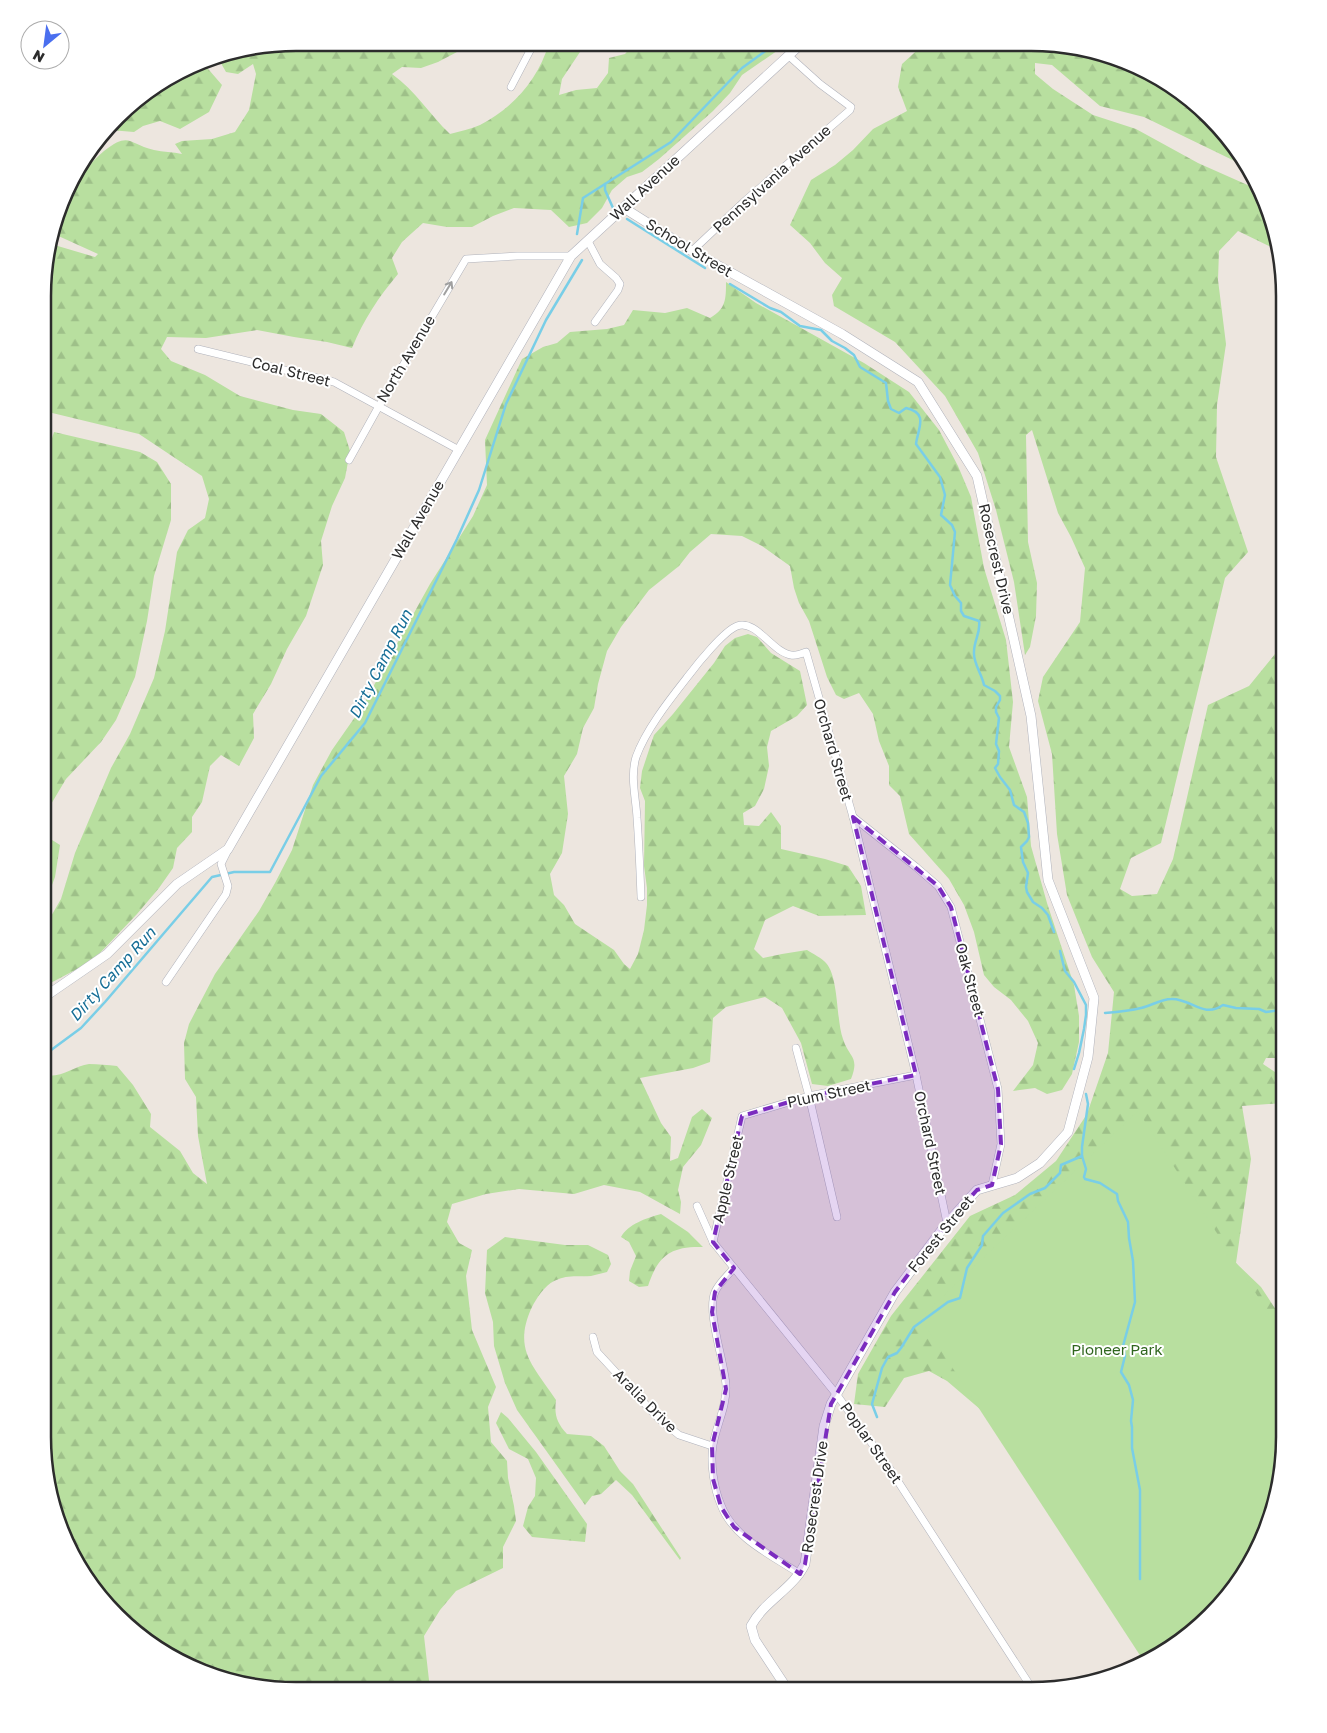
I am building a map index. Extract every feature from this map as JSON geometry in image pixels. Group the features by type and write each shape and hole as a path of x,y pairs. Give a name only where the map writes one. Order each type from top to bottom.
{"street":[{"path":"511,87 530,51"},
{"name":"Wall Avenue","path":"51,992 107,954 177,884 228,850 571,256 794,51"},
{"name":"Pennsylvania Avenue","path":"692,251 746,200 850,110 851,107 820,84 789,56"},
{"name":"School Street","path":"624,208 754,287"},
{"path":"588,241 600,264 620,284 618,290 595,322"},
{"name":"North Avenue","path":"349,460 466,259 517,256 571,256"},
{"name":"Rosecrest Drive","path":"754,287 842,334 918,382 977,476 1031,716 1048,880 1069,935"},
{"name":"Coal Street","path":"198,349 334,382 459,450"},
{"name":"Orchard Street","path":"641,897 633,778 636,758 662,712 684,682 725,634 737,626 748,625 780,651 793,656 806,652 853,817 916,1075 947,1224"},
{"name":"Oak Street","path":"853,817 938,886 951,907 998,1089 1001,1144 992,1185"},
{"path":"166,982 226,894 228,886 222,864 228,850"},
{"name":"Forest Street","path":"837,1395 896,1292 947,1224 978,1190 1017,1178 1040,1163 1068,1132 1088,1057 1094,998 1069,935"},
{"path":"796,1048 837,1217"},
{"name":"Plum Street","path":"742,1116 809,1096 916,1075"},
{"name":"Apple Street","path":"713,1242 742,1116"},
{"name":"Poplar Street","path":"697,1206 713,1242 837,1395 888,1466 1028,1682"},
{"path":"734,1268 714,1292 712,1312 724,1367 726,1388 722,1412 712,1446 714,1479 721,1507 734,1527 754,1544 800,1574"},
{"name":"Aralia Drive","path":"593,1337 597,1352 659,1419 679,1435 712,1446"},
{"name":"Rosecrest Drive","path":"783,1682 755,1640 751,1626 756,1617 800,1574 805,1564 824,1426 831,1404 837,1395"}],"highlighted area":[{"path":"853,817 938,886 951,907 998,1089 1001,1144 992,1185 977,1190 947,1223 895,1292 831,1404 805,1564 800,1574 734,1527 721,1507 713,1479 712,1446 726,1389 712,1312 715,1292 734,1268 713,1242 742,1116 809,1096 916,1075"}],"green space":[{"path":"296,51 458,51 438,62 421,68 402,67 392,74 415,95 450,134 480,125 504,110 531,80 546,51 581,51 562,79 559,95 576,90 597,88 608,73 609,58 625,54 628,51 777,51 742,75 730,93 713,111 659,159 642,172 627,177 612,190 602,208 587,223 569,227 551,210 514,208 472,227 447,227 423,223 402,242 392,258 398,274 372,309 352,348 257,330 206,338 167,337 161,349 171,361 205,375 240,396 293,410 321,414 344,432 350,451 345,478 332,506 321,541 323,565 306,616 287,649 271,684 253,714 254,738 239,766 221,755 210,766 202,802 192,817 192,832 177,848 173,868 159,888 100,953 79,968 51,983 51,916 61,899 75,853 111,768 130,734 154,678 165,631 177,552 188,530 205,518 209,499 202,476 139,434 51,413 51,296 56,248 57,246 95,257 98,254 59,236 64,217 84,174 104,151 113,145 124,140 145,148 182,154 175,144 182,141 212,139 235,132 249,110 256,74 253,64 238,74 226,72 221,63 264,53"},
{"path":"916,51 1031,51 1079,56 1125,70 1153,84 1180,102 1204,123 1235,161 1144,117 1100,106 1052,65 1035,63 1035,74 1053,89 1093,115 1136,129 1198,163 1249,186 1263,217 1271,247 1238,231 1219,251 1218,280 1226,344 1217,405 1216,457 1248,552 1225,578 1161,843 1131,858 1120,889 1132,896 1157,894 1173,859 1208,705 1249,686 1275,654 1276,1058 1266,1058 1263,1064 1276,1072 1276,1104 1242,1106 1251,1159 1236,1263 1261,1287 1276,1310 1276,1437 1274,1469 1263,1516 1257,1531 1243,1559 1225,1586 1204,1610 1180,1631 1143,1654 1001,1427 947,1381 929,1371 904,1378 885,1407 854,1404 858,1374 891,1316 970,1216 1015,1195 1056,1161 1087,1114 1108,1053 1114,992 1092,957 1067,895 1057,834 1052,754 1038,701 1043,677 1080,622 1085,568 1058,513 1032,430 1026,435 1028,542 1037,583 1036,616 1030,647 1025,655 1014,582 996,510 978,453 945,396 895,342 834,306 832,295 842,278 825,263 810,243 790,225 811,180 835,165 873,129 907,111 898,87 902,64"},
{"path":"207,68 222,85 209,112 180,129 160,121 143,126 134,132 116,131 147,102 174,84"},
{"path":"726,282 756,303 864,363 909,392 939,430 958,466 971,497 984,568 1006,640 1013,702 1009,747 1027,797 1031,846 1047,903 1074,985 1079,1016 1079,1042 1072,1074 1062,1090 1047,1094 1035,1088 1013,1091 1033,1065 1038,1043 1028,1021 1011,1000 994,987 984,975 974,932 964,905 949,879 909,834 900,796 889,785 889,766 879,741 873,714 859,693 844,699 836,695 827,677 809,621 799,603 790,566 762,546 742,536 711,534 690,552 679,566 649,590 621,627 607,651 594,708 583,728 577,754 564,776 568,814 562,853 550,874 554,895 564,905 575,924 614,950 630,969 638,954 644,930 647,905 644,866 645,801 640,788 642,771 654,735 714,663 725,646 735,638 748,634 757,637 771,653 800,671 807,705 797,716 771,731 767,747 769,766 764,789 755,806 743,813 744,825 759,826 771,812 781,826 781,849 848,866 861,886 866,915 819,916 793,906 765,920 754,949 763,958 807,950 826,963 833,978 843,1039 854,1061 851,1079 828,1086 812,1084 801,1043 782,1008 765,997 726,1007 713,1018 710,1062 693,1068 640,1078 661,1123 671,1137 670,1161 678,1158 692,1117 702,1109 712,1118 701,1145 683,1167 678,1190 681,1202 680,1214 640,1192 604,1185 574,1194 519,1189 486,1194 452,1204 447,1222 459,1243 472,1250 466,1276 472,1330 496,1387 488,1407 491,1442 507,1461 508,1478 514,1506 516,1521 503,1547 503,1568 456,1591 440,1610 424,1636 429,1682 296,1682 264,1680 217,1669 174,1649 147,1631 123,1610 102,1586 84,1559 64,1516 53,1469 51,1437 51,1076 62,1074 89,1064 117,1066 133,1085 151,1114 150,1127 180,1151 193,1173 207,1184 198,1136 196,1097 185,1079 184,1043 189,1024 215,974 259,911 275,883 292,850 313,785 332,750 362,707 430,584 473,516 487,485 485,440 522,359 543,347 557,343 570,332 607,329 624,325 633,310 665,313 687,308 710,318 722,307 726,294"},
{"path":"54,432 140,452 157,462 171,484 171,520 154,576 135,677 116,720 101,742 66,779 51,804 51,442"},
{"path":"51,839 60,845 55,877 51,888"},
{"name":"Pioneer Park","path":"1138,1111 1276,1325 1276,1437 1271,1485 1263,1516 1243,1559 1225,1586 1204,1610 1180,1631 1140,1655 920,1318"},
{"path":"661,1214 688,1232 703,1247 682,1248 667,1255 656,1267 648,1286 639,1287 629,1281 630,1271 636,1256 629,1242 621,1237 633,1225"},
{"path":"505,1237 565,1245 588,1245 608,1255 611,1264 607,1272 591,1276 564,1277 551,1283 544,1289 532,1307 526,1322 525,1346 533,1367 556,1400 555,1410 561,1426 567,1434 591,1436 604,1446 620,1471 633,1484 681,1558 680,1560 632,1495 616,1480 601,1494 592,1496 585,1505 517,1410 505,1383 494,1346 493,1322 485,1293 487,1250"},
{"path":"501,1412 536,1452 587,1524 585,1542 532,1537 523,1526 528,1507 535,1496 536,1478 528,1459 509,1449 496,1423"}],"waterway":[{"name":"Dirty Camp Run","path":"577,234 583,198 671,142 742,68 765,51"},
{"path":"605,184 605,190 613,208"},
{"path":"627,219 705,268"},
{"name":"Dirty Camp Run","path":"51,1050 81,1028 212,877 234,872 270,872 321,776 365,723 457,539 479,490 506,404 546,320 582,260"},
{"path":"730,284 770,308 781,312 800,326 821,330 832,341 854,355 860,367 886,383 891,409 899,413 906,408 918,413 920,427 916,444 940,477 945,495 941,515 952,525 955,532 950,585 961,603 961,611 964,616 979,621 974,648 975,660 984,685 1000,696 996,707 999,718 996,744 999,751 998,764 995,768 1010,790 1014,805 1024,812 1028,823 1029,837 1021,847 1023,862 1028,873 1027,892 1033,902 1048,915 1054,932"},
{"path":"1060,951 1065,971 1074,982 1086,1005 1084,1029 1074,1069"},
{"path":"1105,1013 1136,1009 1171,999 1185,1001 1209,1010 1223,1005 1236,1008 1259,1009 1266,1012 1276,1011"},
{"path":"1086,1094 1088,1104 1082,1147 1082,1156 1086,1169 1084,1177 1085,1179 1100,1183 1117,1194 1118,1201 1128,1222 1133,1261 1135,1302 1123,1346 1125,1356 1121,1372 1129,1385 1133,1400 1131,1421 1132,1448 1140,1490 1140,1579"},
{"path":"877,1417 872,1404 882,1368 888,1357 897,1353 914,1327 948,1302 960,1298 967,1268 982,1245 983,1236 1003,1213 1030,1194 1045,1188 1060,1173 1061,1165 1082,1156"}]}
